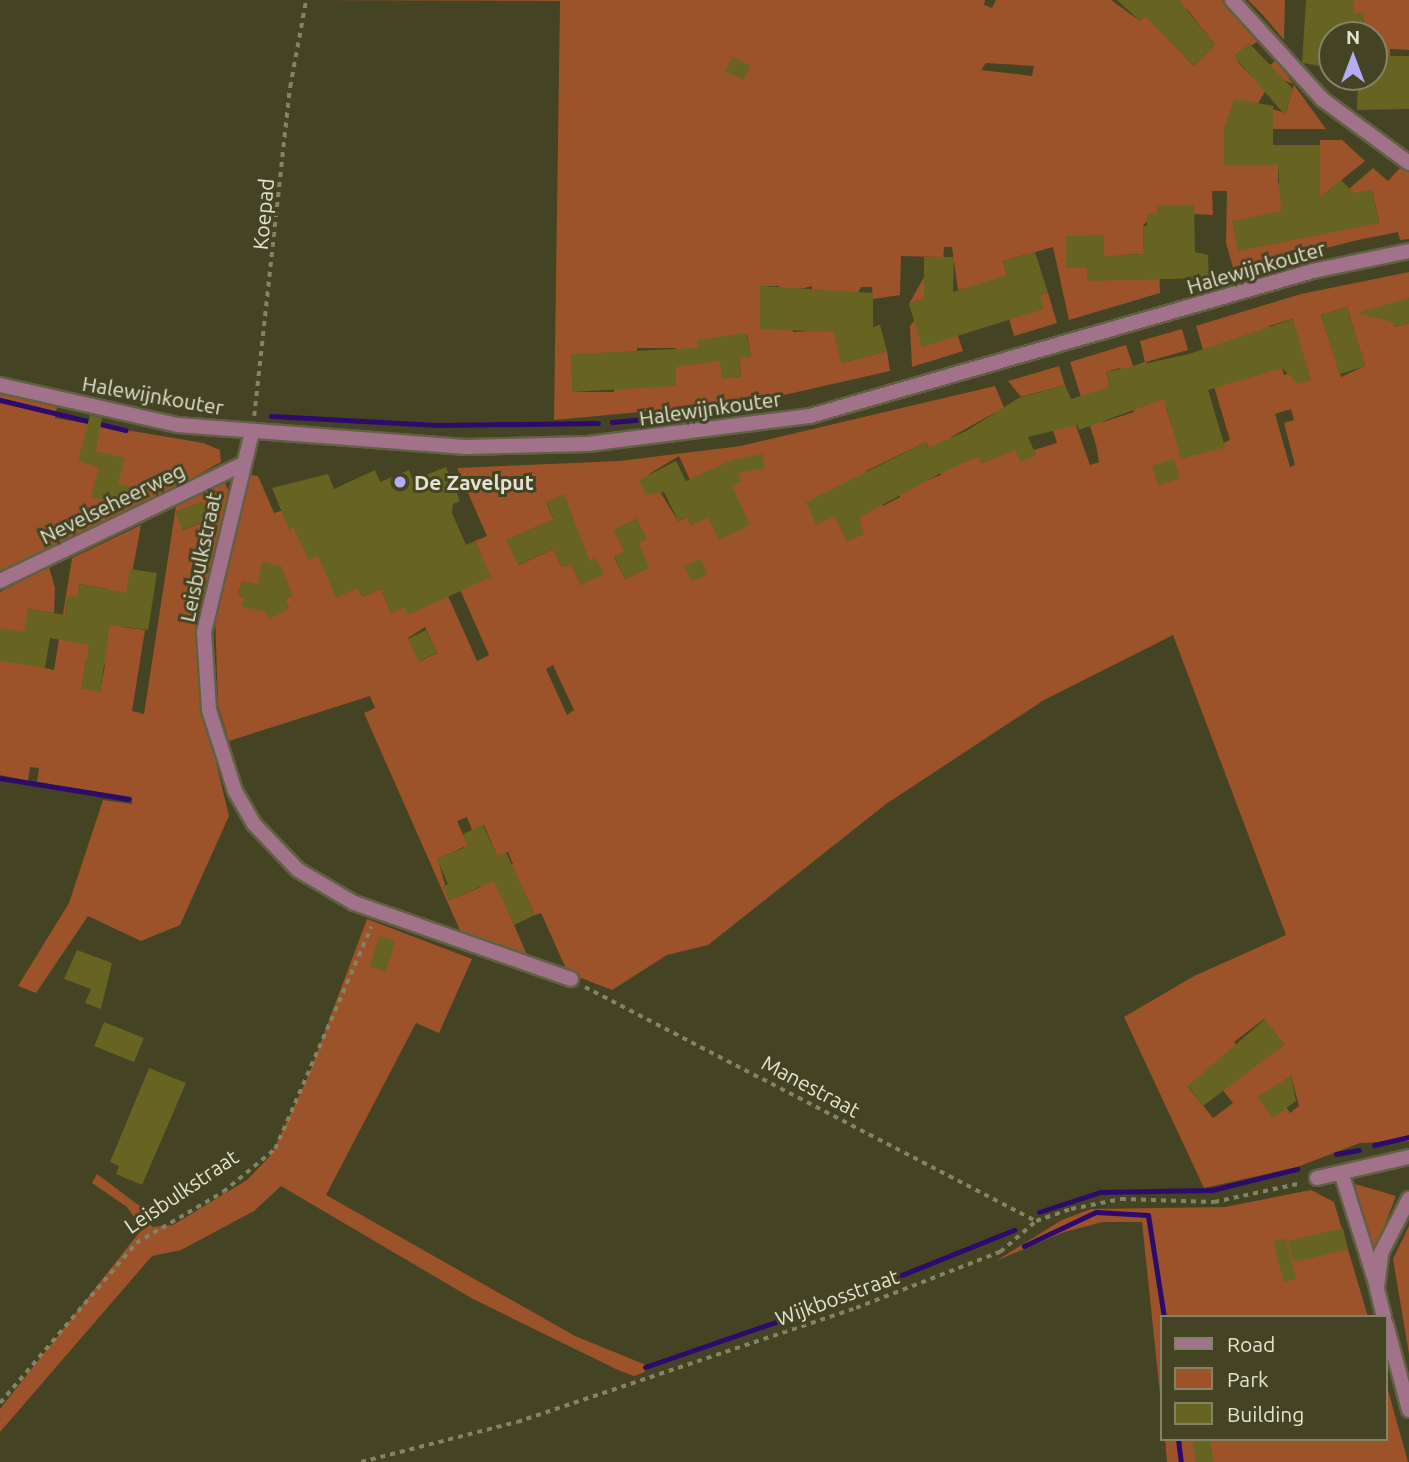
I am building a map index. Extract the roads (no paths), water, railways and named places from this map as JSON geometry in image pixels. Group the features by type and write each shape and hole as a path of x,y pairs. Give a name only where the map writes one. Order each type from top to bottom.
{"street":[{"path":"1232,0 1322,99 1409,163"},
{"name":"Halewijnkouter","path":"0,385 178,425 465,447 588,444 704,433 822,413 1313,271 1409,251"},
{"name":"Leisbulkstraat","path":"252,432 207,608 209,710 235,790 254,824 298,870 377,912 571,979"},
{"name":"Nevelseheerweg","path":"0,580 243,464"},
{"path":"1317,1178 1342,1175 1409,1157"},
{"path":"1342,1175 1384,1315"},
{"path":"1377,1288 1381,1253 1409,1199"},
{"path":"1388,1331 1409,1410"}],"waterway":[{"path":"0,400 125,430"},
{"path":"271,416 437,425 598,423"},
{"path":"612,422 667,417"},
{"path":"0,778 128,799"},
{"path":"1374,1145 1409,1137"},
{"path":"1336,1154 1359,1150"},
{"path":"1039,1212 1100,1192 1212,1190 1297,1169"},
{"path":"1024,1246 1096,1212 1148,1215 1164,1315"},
{"path":"645,1367 837,1301 1014,1230"},
{"path":"1178,1441 1181,1462"}],"place":[{"name":"De Zavelput","path":"400,482"}]}
